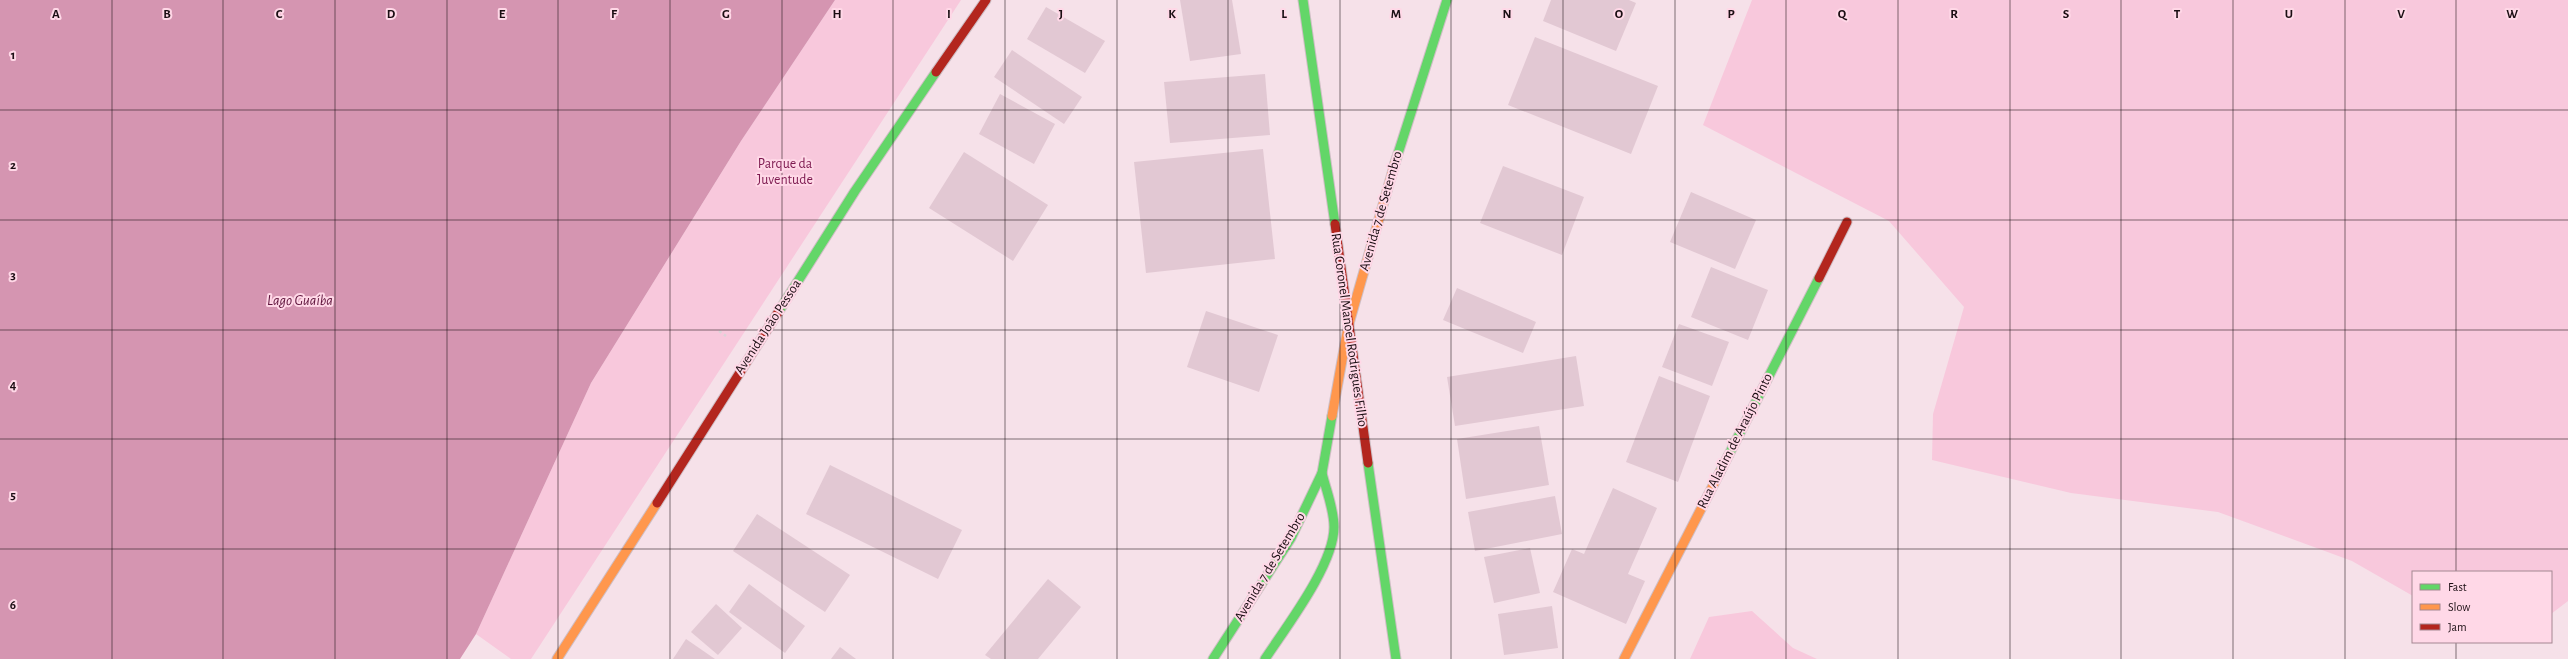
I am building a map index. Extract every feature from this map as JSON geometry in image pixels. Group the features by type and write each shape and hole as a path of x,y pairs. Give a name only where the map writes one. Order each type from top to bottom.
{"street":[{"name":"Avenida João Pessoa","path":"557,659 855,192 986,0"},
{"name":"Rua Coronel Manoel Rodrigues Filho","path":"1304,0 1348,327 1396,659"},
{"name":"Avenida 7 de Setembro","path":"1213,659 1291,538 1322,473 1348,327 1400,144 1447,0"},
{"name":"Rua Aladim de Araújo Pinto","path":"1624,659 1847,222"},
{"name":"Avenida 7 de Setembro","path":"1265,659 1310,589 1326,559 1334,528 1322,473"}],"green space":[{"name":"Parque da Juventude","path":"835,0 961,0 531,659 511,659 476,634 591,383 741,141"},
{"path":"1752,0 2568,0 2568,601 2552,613 2552,571 2412,571 2412,595 2352,561 2218,512 2071,493 1932,460 1933,414 1964,307 1889,221 1703,125"},
{"path":"1752,611 1793,648 1817,659 1690,659 1709,617"}],"water":[{"name":"Lago Guaíba","path":"0,0 835,0 741,141 591,383 476,634 460,659 0,659"}],"building":[{"path":"1180,0 1232,0 1241,54 1190,61"},
{"path":"1551,0 1629,0 1636,3 1616,51 1543,21"},
{"path":"1046,7 1105,41 1085,73 1027,39"},
{"path":"1535,37 1658,86 1631,154 1508,105"},
{"path":"1012,50 1082,97 1064,124 994,77"},
{"path":"1265,74 1270,135 1170,143 1164,82"},
{"path":"1000,94 1055,124 1034,164 979,134"},
{"path":"1263,149 1275,259 1146,273 1134,162"},
{"path":"964,152 1048,205 1013,261 929,208"},
{"path":"1503,166 1584,197 1562,255 1480,223"},
{"path":"1691,192 1756,220 1735,269 1670,242"},
{"path":"1711,267 1768,290 1748,340 1691,317"},
{"path":"1457,288 1536,322 1523,353 1443,320"},
{"path":"1206,311 1278,335 1259,392 1187,367"},
{"path":"1679,324 1729,342 1712,386 1662,367"},
{"path":"1576,356 1584,406 1455,426 1447,377"},
{"path":"1659,376 1710,396 1678,482 1626,462"},
{"path":"1539,426 1549,485 1466,499 1457,439"},
{"path":"830,465 962,530 938,579 806,514"},
{"path":"1613,488 1657,508 1628,574 1645,581 1626,624 1553,592 1572,549 1584,554"},
{"path":"1555,496 1562,534 1475,551 1468,512"},
{"path":"757,514 850,575 825,612 733,551"},
{"path":"1530,548 1540,593 1494,603 1484,557"},
{"path":"1048,579 1081,607 1038,659 991,659 985,655"},
{"path":"749,584 805,626 785,653 729,612"},
{"path":"716,604 742,628 718,655 691,632"},
{"path":"1552,606 1558,648 1504,655 1498,614"},
{"path":"686,639 715,659 673,659"},
{"path":"840,647 856,659 831,659"}],"traffic: fast":[{"path":"1303,0 1335,224"},
{"path":"1395,163 1447,0"},
{"path":"779,311 855,191 936,72"},
{"path":"1720,472 1819,278"},
{"path":"1213,659 1291,538 1322,473 1332,416"},
{"path":"1368,463 1396,659"},
{"path":"1265,659 1318,577 1332,542 1334,527 1333,513 1322,473"}],"traffic: slow":[{"path":"1332,416 1348,327 1395,163"},
{"path":"1624,659 1720,472"},
{"path":"557,659 657,503"}],"traffic: jam":[{"path":"936,72 986,0"},
{"path":"1819,278 1847,222"},
{"path":"1335,224 1368,463"},
{"path":"657,503 779,311"}]}
